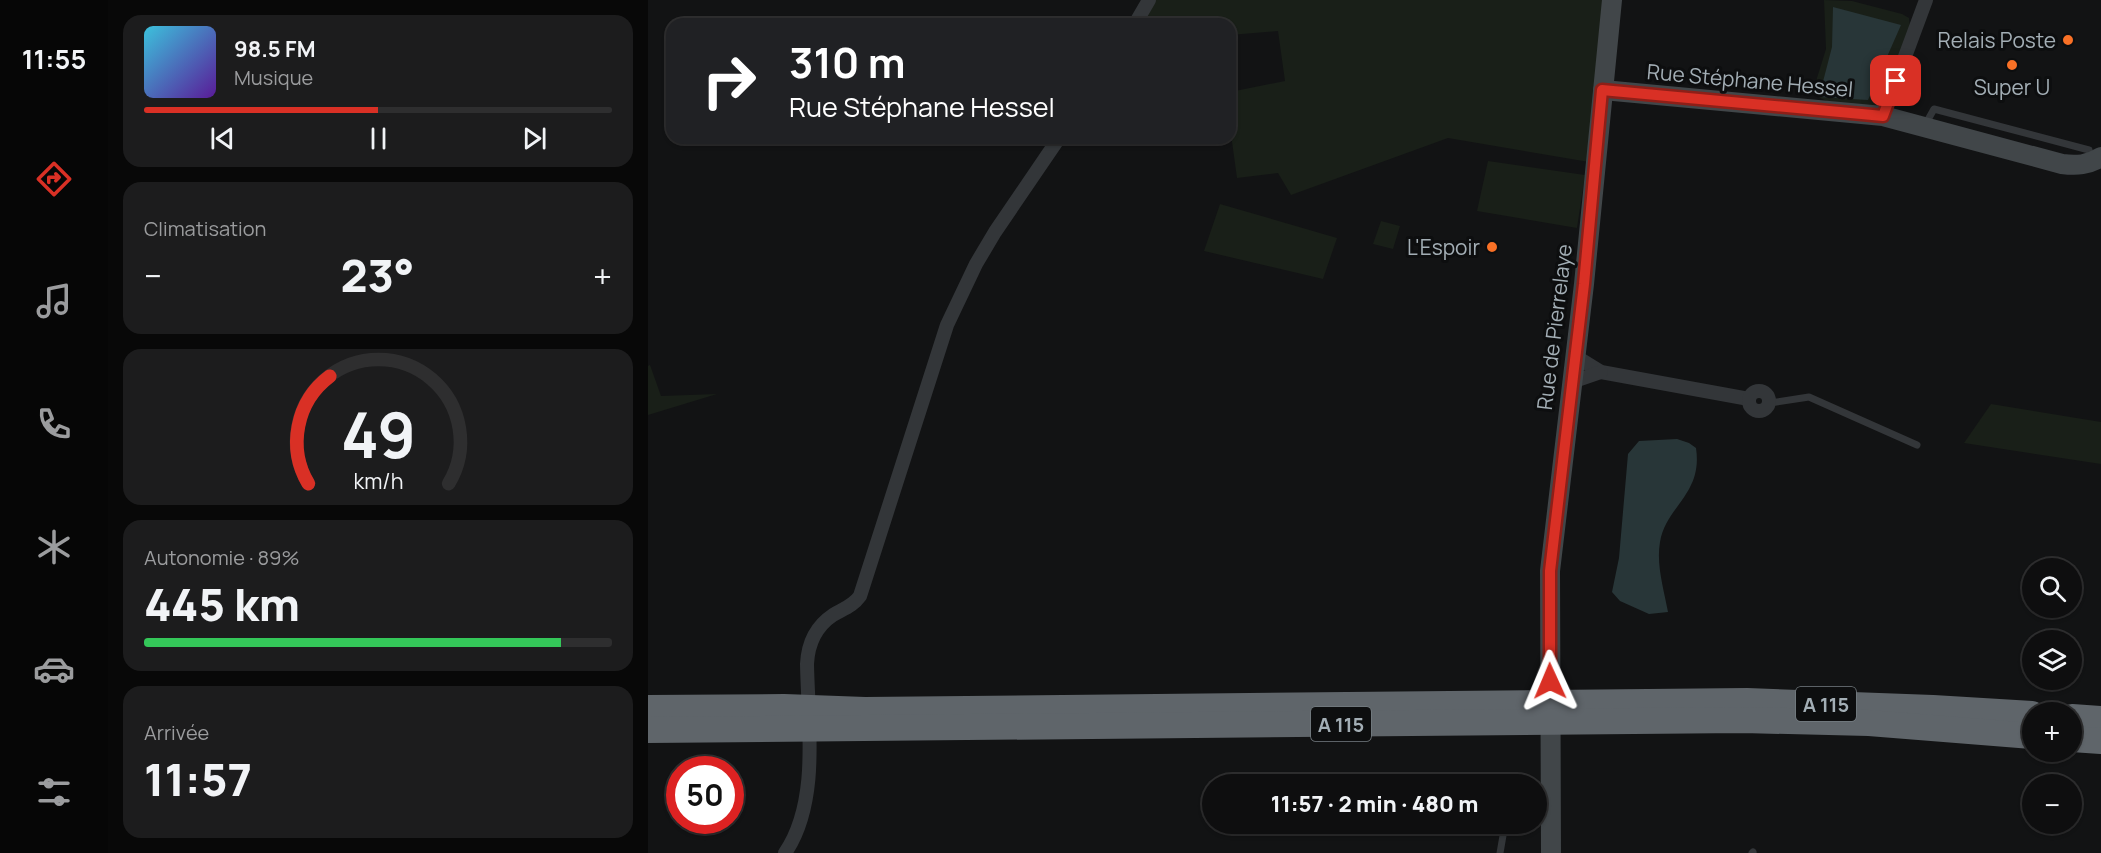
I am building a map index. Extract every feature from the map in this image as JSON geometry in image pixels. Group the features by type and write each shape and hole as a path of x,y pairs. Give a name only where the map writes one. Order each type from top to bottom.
{"highway":[{"name":"A 115","path":"648,708 784,707 865,710 1747,701 2022,713"},
{"path":"2082,718 2101,719"},
{"name":"A 115","path":"648,730 1743,720 1869,723 2022,735"},
{"path":"2082,740 2101,741"}],"main road":[{"name":"Rue de Pierrelaye","path":"1551,853 1550,571 1584,284 1612,0"},
{"name":"Rue Stéphane Hessel","path":"1602,90 1883,116 2062,164 2077,166 2089,163 2095,154"}],"street":[{"path":"1138,18 1149,0"},
{"path":"1883,116 1926,0"},
{"path":"785,853 802,818 809,775 808,651 817,630 833,615 855,603 860,596 940,346 960,295 995,232 1055,144"},
{"path":"1575,356 1601,372 1749,399 1754,410 1766,409 1770,403"},
{"path":"1572,382 1601,372"}],"lane":[{"path":"1770,403 1809,397 1917,445"},
{"path":"1500,853 1503,834"}],"shaded area":[{"path":"1144,0 1612,0 1589,162 1448,138 1291,195 1278,173 1237,178 1232,144 1236,144 1236,91 1285,81 1278,31 1236,34 1236,18 1134,18"},
{"path":"1824,0 1852,1 1902,14 1909,18 1910,28 1881,102 1874,107 1866,110 1847,108 1812,94 1826,49"},
{"path":"1833,7 1901,25 1868,100 1819,97 1832,47"},
{"path":"1488,161 1585,175 1577,228 1477,211"},
{"path":"1220,204 1337,238 1323,279 1204,251"},
{"path":"1381,221 1400,226 1393,249 1373,244"},
{"path":"650,365 661,396 717,394 648,415 648,366"},
{"path":"1991,404 2101,422 2101,464 1964,443"},
{"path":"1677,439 1696,448 1697,464 1689,488 1669,519 1660,542 1660,568 1668,612 1649,614 1620,601 1612,592 1619,558 1628,454 1639,441"}],"place":[{"name":"Relais Poste","path":"2068,40"},
{"name":"Super U","path":"2012,65"},
{"name":"L'Espoir","path":"1492,247"}],"route":[{"path":"1550,681 1550,571 1562,456 1582,308 1602,90 1883,116 1896,81"}]}
